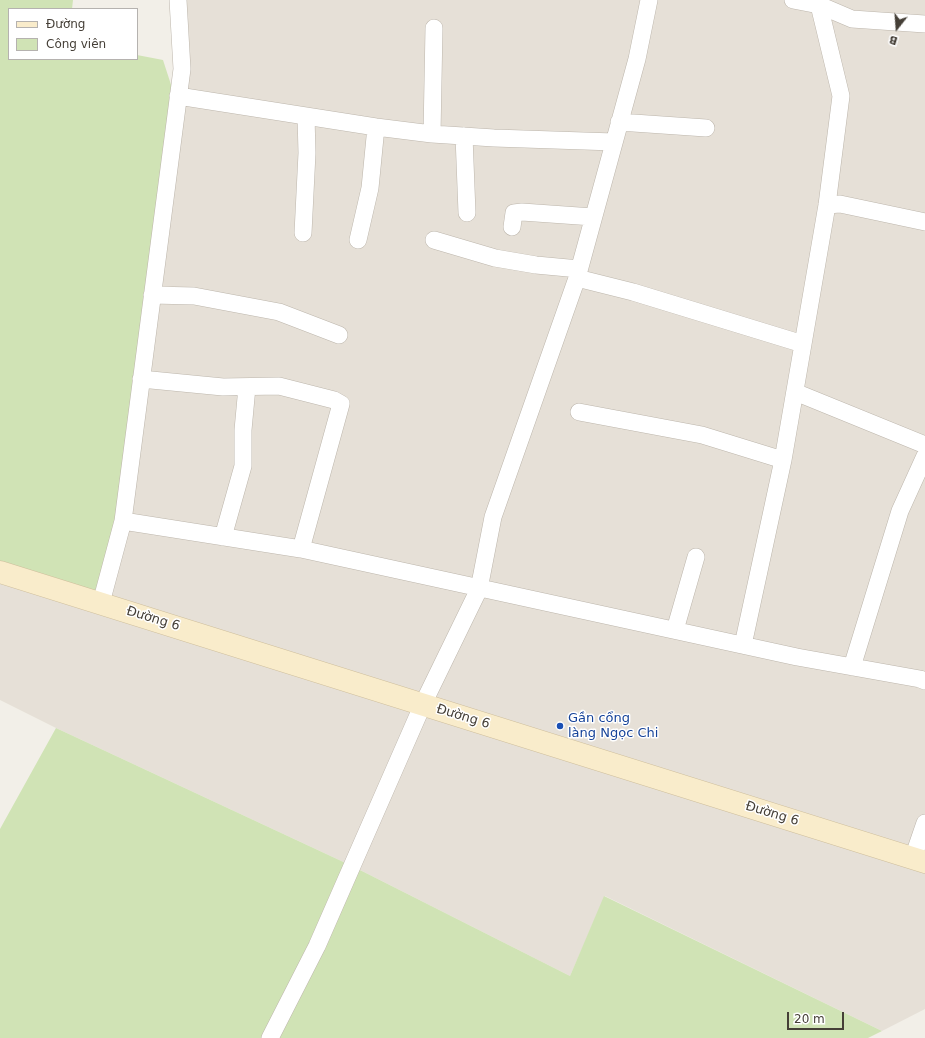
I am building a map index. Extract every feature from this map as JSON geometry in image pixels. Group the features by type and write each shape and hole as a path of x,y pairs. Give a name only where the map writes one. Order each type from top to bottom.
{"main road":[{"name":"Đường 6","path":"0,572 919,860"}],"street":[{"path":"101,603 123,521 182,69 178,0"},
{"path":"270,1038 317,946 423,704 479,589 493,517 578,273 637,59 648,0"},
{"path":"793,0 820,3 852,19 925,24"},
{"path":"743,645 783,460 827,205 841,96 820,3"},
{"path":"432,134 434,28"},
{"path":"178,96 376,127 432,134 494,138 614,142"},
{"path":"303,233 307,153 306,116"},
{"path":"619,122 706,128"},
{"path":"358,240 370,188 376,127"},
{"path":"464,136 467,213"},
{"path":"827,205 840,204 925,222"},
{"path":"512,227 514,213 522,212 593,217"},
{"path":"434,240 495,258 578,273 633,292 803,344"},
{"path":"152,295 194,296 279,312 339,335"},
{"path":"141,380 223,388 279,386 334,400 341,404 301,549"},
{"path":"223,536 243,466 243,430 247,387"},
{"path":"795,392 925,445"},
{"path":"579,412 702,435 783,460"},
{"path":"852,667 900,511 925,456"},
{"path":"123,521 301,549 796,657 925,681"},
{"path":"675,630 696,557"},
{"path":"919,860 925,823"}],"shaded area":[{"path":"176,0 925,0 925,1009 882,1031 605,896 570,976 352,866 56,728 0,700 0,572 178,96"}],"green space":[{"path":"0,0 73,0 72,8 8,8 8,60 138,60 138,55 163,60 175,97 123,521 101,603 0,572"},
{"path":"56,728 352,866 570,976 604,896 882,1031 868,1038 0,1038 0,829"}],"place":[{"name":"Gần cổng làng Ngọc Chi","path":"560,726"}]}
